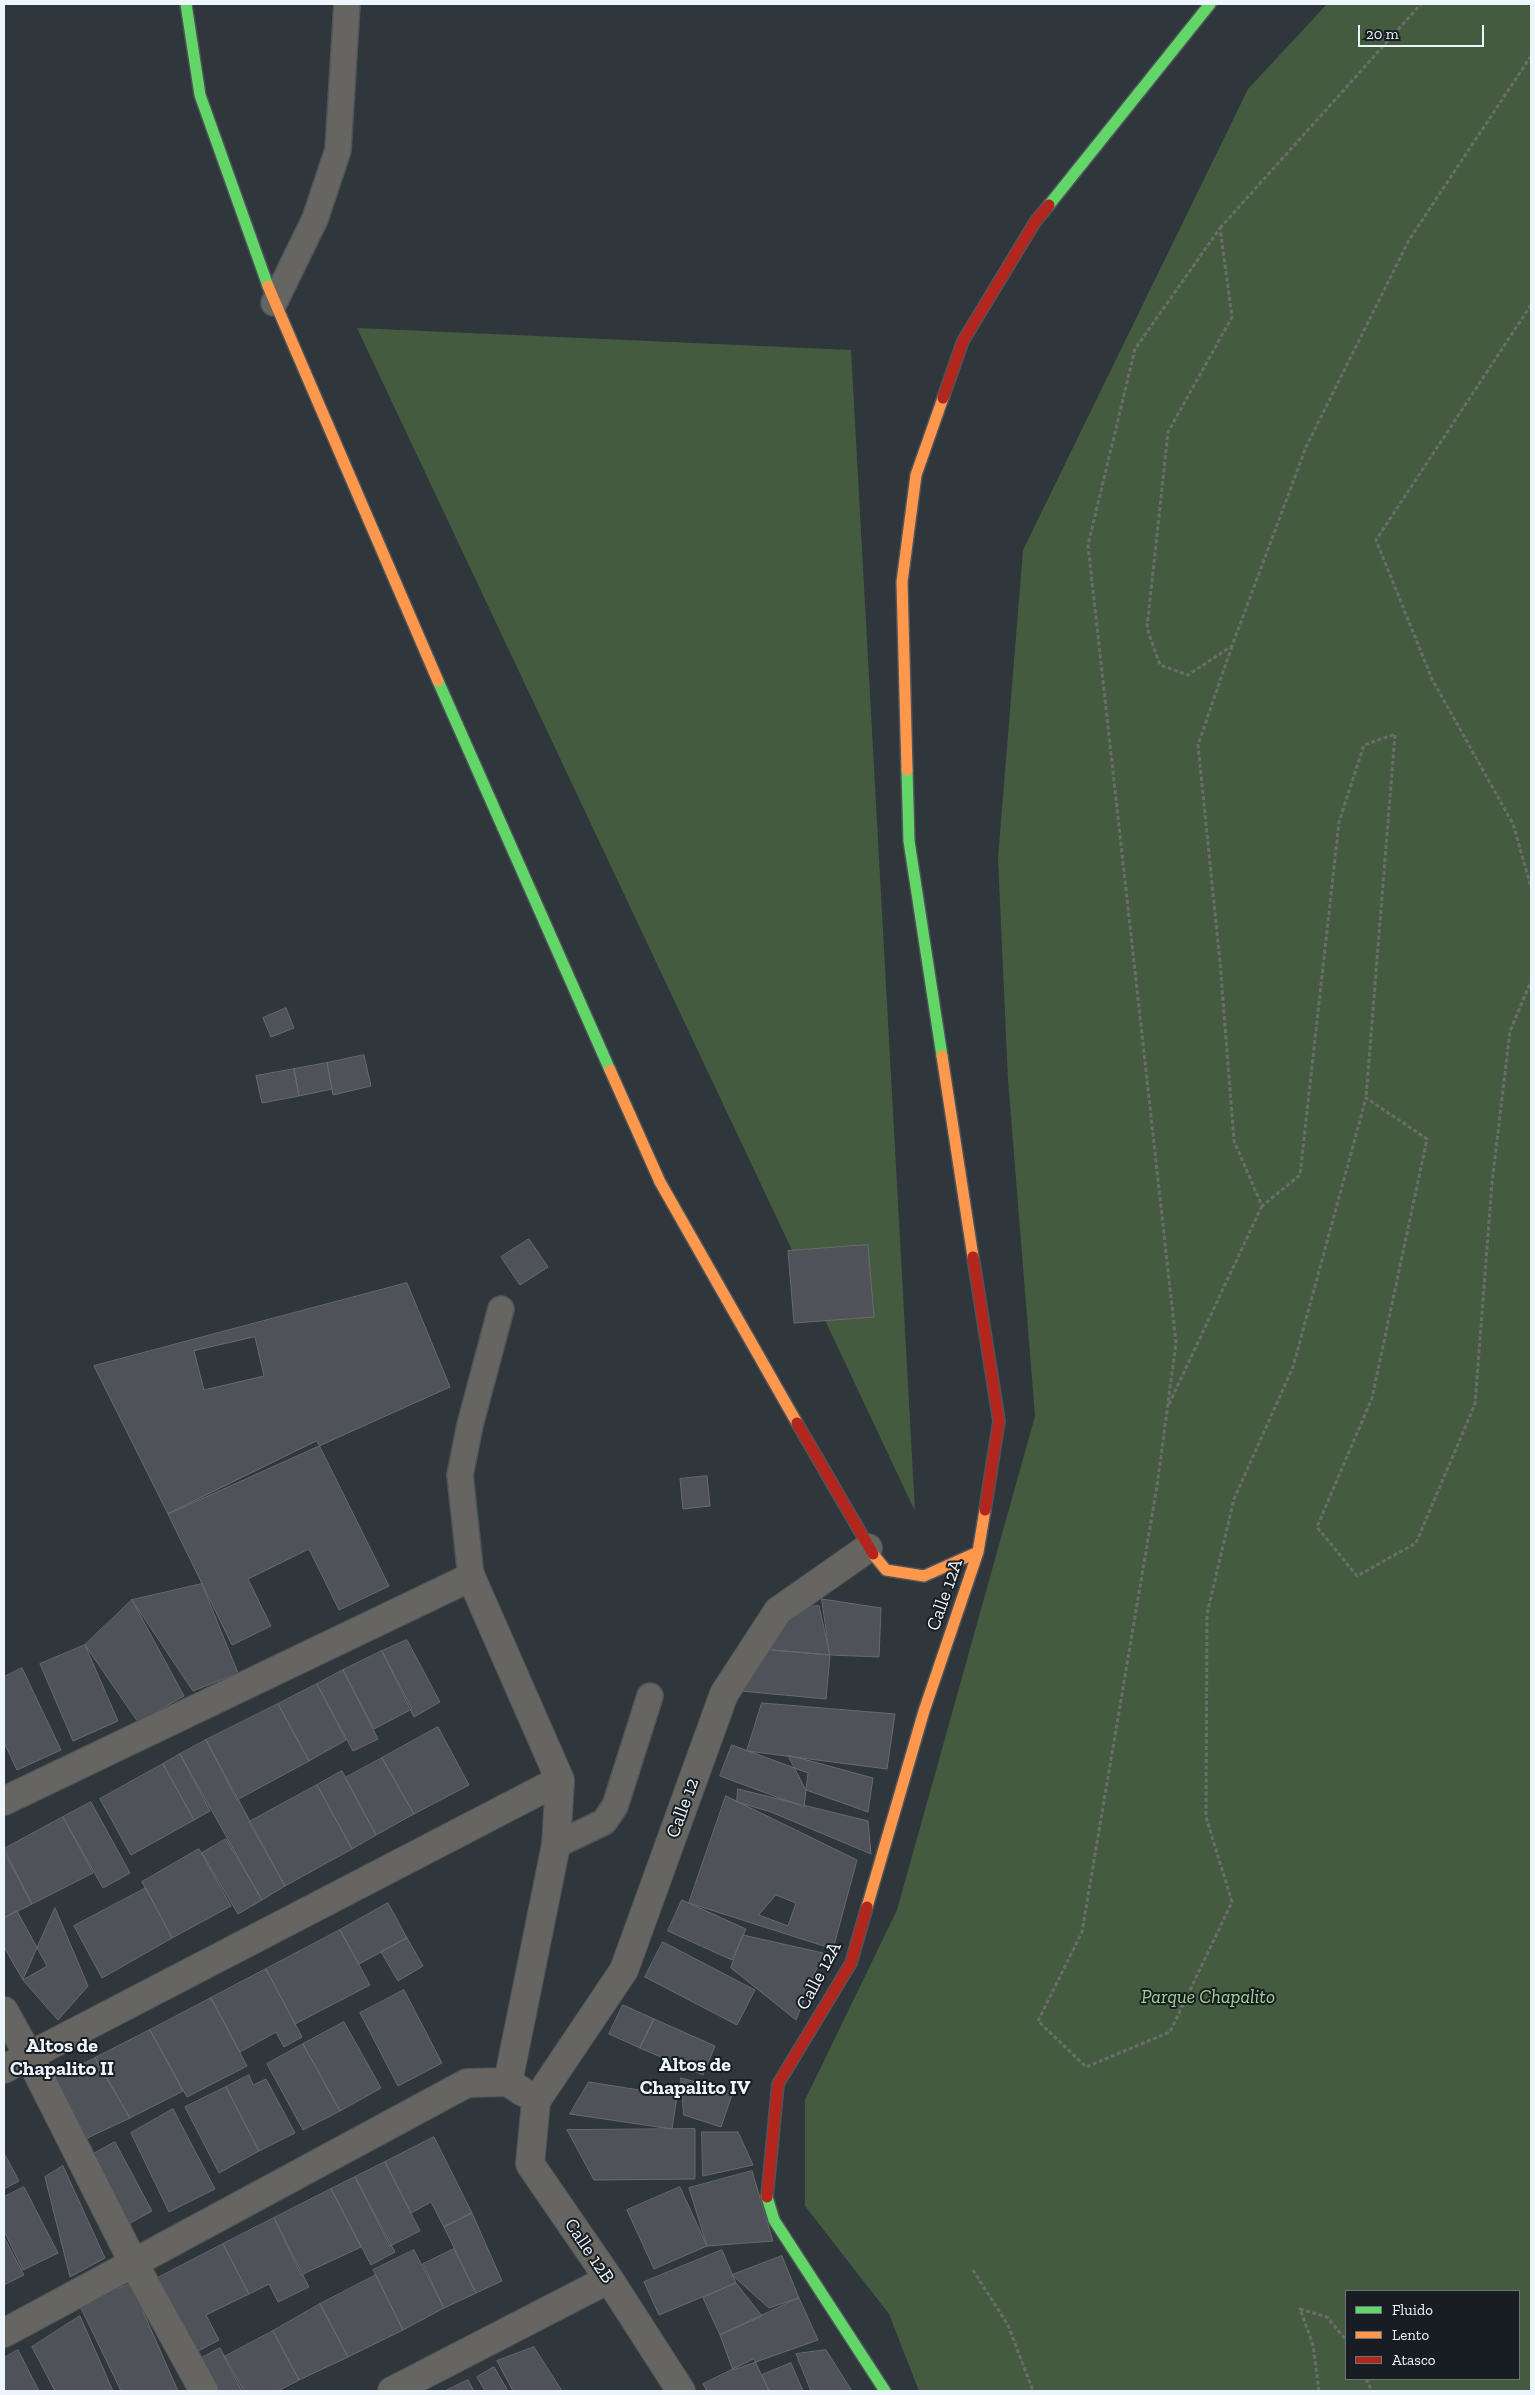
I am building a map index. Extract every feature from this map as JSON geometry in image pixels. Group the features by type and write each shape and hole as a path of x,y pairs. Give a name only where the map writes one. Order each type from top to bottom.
{"street":[{"path":"186,4 200,95 274,303 456,724 660,1182 868,1548 886,1570 924,1576 978,1552"},
{"name":"Calle 12A","path":"885,2391 774,2220 767,2196 778,2084 851,1963 924,1711 978,1552 999,1421 909,841 902,582 916,475 963,341 1035,222 1210,4"},
{"name":"Calle 12","path":"536,2101 624,1970 724,1694 778,1611 868,1548"},
{"path":"4,1801 471,1577 560,1780 556,1845 508,2082"},
{"path":"4,2070 560,1780"},
{"path":"4,2011 29,2056 133,2262 204,2391"},
{"path":"4,2332 467,2083 508,2082 536,2101"},
{"name":"Calle 12B","path":"536,2101 530,2164 609,2279 681,2391"},
{"path":"392,2391 609,2279"}],"lane":[{"path":"274,303 315,219 338,150 347,4"},
{"path":"471,1577 460,1474 470,1425 501,1309"},
{"path":"556,1845 604,1822 615,1806 650,1696"}],"path":[{"path":"1168,1407 1262,1206 1300,1175 1338,822 1364,745 1395,734 1366,1098 1293,1367 1234,1499 1207,1614 1206,1817 1232,1902 1170,2032 1086,2067 1038,2021 1082,1932 1157,1486 1176,1343 1088,546 1135,349 1220,228 1421,4"},
{"path":"1262,1206 1234,1141 1220,962 1198,744 1232,646 1306,447 1409,240 1531,56"},
{"path":"1220,228 1232,317 1168,432 1147,628 1160,665 1188,675 1232,646"},
{"path":"1531,304 1376,540 1432,678 1513,824 1531,888"},
{"path":"1366,1098 1427,1139 1372,1398 1317,1527 1357,1576 1416,1543 1475,1404 1492,1184 1510,1031 1531,981"},
{"path":"973,2270 1008,2325 1033,2391"},
{"path":"1319,2391 1313,2345 1300,2309 1327,2317 1345,2339"}],"green space":[{"name":"Parque Chapalito","path":"1327,4 1531,4 1531,2391 919,2391 889,2314 805,2206 805,2100 897,1910 1035,1416 1008,1080 998,858 1023,550 1248,89"},
{"path":"357,328 851,350 915,1511"}],"building":[{"path":"286,1008 294,1028 271,1037 263,1018"},
{"path":"364,1055 371,1086 333,1095 327,1063"},
{"path":"327,1063 332,1089 299,1096 294,1069"},
{"path":"294,1069 299,1096 262,1103 256,1076"},
{"path":"529,1239 548,1267 520,1285 501,1257"},
{"path":"868,1245 874,1317 794,1323 788,1251"},
{"path":"407,1283 450,1387 168,1514 94,1366"},
{"path":"255,1337 264,1376 204,1390 194,1351"},
{"path":"317,1441 389,1586 339,1610 309,1549 248,1579 271,1626 232,1645 168,1514"},
{"path":"707,1476 710,1506 683,1509 680,1479"},
{"path":"202,1584 238,1673 193,1691 132,1600"},
{"path":"822,1599 881,1608 879,1657 830,1655"},
{"path":"132,1600 184,1696 138,1722 85,1645"},
{"path":"819,1606 830,1655 760,1649 784,1608"},
{"path":"407,1640 440,1702 414,1717 382,1651"},
{"path":"85,1645 118,1721 73,1741 40,1664"},
{"path":"760,1649 830,1655 826,1699 741,1691"},
{"path":"382,1651 412,1709 374,1729 343,1670"},
{"path":"22,1668 61,1750 17,1770 4,1742 4,1677"},
{"path":"343,1670 378,1739 353,1751 317,1684"},
{"path":"317,1684 346,1740 309,1761 278,1704"},
{"path":"762,1703 895,1714 887,1769 747,1751"},
{"path":"278,1704 309,1761 237,1800 206,1740"},
{"path":"438,1727 469,1785 414,1814 382,1758"},
{"path":"206,1740 285,1886 262,1900 180,1754"},
{"path":"732,1745 808,1773 804,1807 720,1776"},
{"path":"180,1754 210,1811 194,1820 163,1764"},
{"path":"788,1755 873,1778 868,1812 806,1790"},
{"path":"382,1758 414,1814 376,1835 345,1778"},
{"path":"163,1764 194,1820 131,1855 100,1799"},
{"path":"342,1771 376,1835 352,1849 317,1785"},
{"path":"317,1785 352,1849 285,1886 249,1822"},
{"path":"738,1789 868,1821 871,1854 771,1812 737,1802"},
{"path":"726,1796 857,1860 833,1949 689,1903"},
{"path":"91,1802 130,1873 103,1888 63,1817"},
{"path":"63,1817 93,1873 32,1904 4,1849"},
{"path":"226,1839 262,1900 238,1914 202,1853"},
{"path":"199,1849 231,1906 172,1938 142,1882"},
{"path":"4,1852 32,1904 4,1918"},
{"path":"146,1888 172,1938 102,1978 74,1926"},
{"path":"776,1895 796,1903 788,1926 759,1915"},
{"path":"682,1900 746,1929 732,1960 668,1931"},
{"path":"388,1903 407,1938 359,1964 340,1930"},
{"path":"55,1908 88,1986 58,2020 23,1980"},
{"path":"17,1911 47,1966 23,1980 4,1947 4,1918"},
{"path":"340,1930 370,1985 295,2024 266,1969"},
{"path":"743,1935 823,1953 796,2020 731,1968"},
{"path":"407,1938 423,1966 398,1981 381,1952"},
{"path":"663,1942 755,1990 737,2025 645,1977"},
{"path":"266,1969 302,2037 284,2047 276,2032 240,2052 211,1998"},
{"path":"404,1990 442,2063 398,2086 360,2013"},
{"path":"211,1998 247,2066 187,2097 150,2030"},
{"path":"623,2005 654,2019 640,2048 609,2034"},
{"path":"654,2019 715,2046 703,2075 640,2048"},
{"path":"344,2022 381,2088 340,2111 303,2044"},
{"path":"150,2030 183,2091 130,2118 95,2058"},
{"path":"303,2044 340,2111 303,2130 267,2064"},
{"path":"95,2058 130,2118 81,2141 47,2082"},
{"path":"249,2075 253,2085 266,2079 295,2133 259,2151 226,2087"},
{"path":"681,2078 733,2092 721,2127 684,2115"},
{"path":"589,2082 677,2096 672,2129 570,2114"},
{"path":"226,2087 259,2151 219,2173 185,2107"},
{"path":"173,2109 215,2189 169,2212 131,2133"},
{"path":"695,2129 695,2179 594,2180 567,2130"},
{"path":"702,2132 738,2132 753,2165 703,2176"},
{"path":"434,2137 472,2213 444,2227 431,2202 411,2213 385,2162"},
{"path":"115,2142 152,2211 125,2226 88,2157"},
{"path":"4,2153 19,2181 4,2189"},
{"path":"385,2162 420,2231 390,2246 355,2177"},
{"path":"63,2166 105,2258 70,2277 45,2177"},
{"path":"752,2171 773,2241 707,2246 689,2188"},
{"path":"355,2177 395,2252 371,2265 331,2189"},
{"path":"24,2187 58,2253 23,2270 4,2231 4,2197"},
{"path":"680,2187 707,2246 654,2269 627,2210"},
{"path":"331,2189 361,2247 301,2275 274,2218"},
{"path":"472,2213 502,2281 476,2293 444,2227"},
{"path":"274,2218 309,2287 278,2302 269,2284 249,2294 223,2244"},
{"path":"4,2237 24,2275 4,2285"},
{"path":"223,2244 249,2294 206,2315 219,2340 187,2357 148,2283"},
{"path":"454,2249 476,2293 444,2308 423,2264"},
{"path":"414,2250 444,2308 403,2330 373,2270"},
{"path":"722,2250 736,2283 659,2315 644,2282"},
{"path":"782,2256 799,2298 769,2308 732,2275"},
{"path":"376,2275 403,2330 348,2357 320,2304"},
{"path":"736,2283 762,2316 720,2335 703,2298"},
{"path":"131,2284 178,2391 121,2391 79,2304"},
{"path":"799,2298 818,2340 733,2370 720,2335"},
{"path":"320,2304 348,2357 299,2380 273,2331"},
{"path":"80,2316 113,2391 55,2391 32,2347"},
{"path":"273,2331 299,2380 278,2391 242,2391 224,2357"},
{"path":"534,2347 562,2391 513,2391 497,2361"},
{"path":"220,2348 244,2391 207,2391 192,2363"},
{"path":"18,2350 39,2391 4,2391 4,2358"},
{"path":"826,2350 852,2391 811,2391 796,2354"},
{"path":"754,2359 769,2391 707,2391 703,2384"},
{"path":"791,2363 803,2391 769,2391 762,2375"},
{"path":"494,2367 508,2391 485,2391 477,2377"},
{"path":"468,2380 474,2391 445,2391"}],"traffic: fast":[{"path":"186,4 200,95 268,286"},
{"path":"1049,205 1210,4"},
{"path":"438,681 610,1070"},
{"path":"907,770 909,841 942,1056"},
{"path":"767,2197 774,2220 885,2391"}],"traffic: slow":[{"path":"268,286 438,681"},
{"path":"907,770 902,582 916,475 943,398"},
{"path":"942,1056 973,1257"},
{"path":"610,1070 660,1182 797,1423"},
{"path":"867,1907 924,1711 978,1552 985,1510"},
{"path":"873,1554 886,1570 924,1576 978,1552"}],"traffic: jam":[{"path":"943,398 963,341 1035,222 1049,205"},
{"path":"973,1257 999,1421 985,1510"},
{"path":"797,1423 873,1554"},
{"path":"767,2197 778,2084 851,1963 867,1907"}],"district":[{"name":"Altos de Chapalito II","path":"62,2058"},
{"name":"Altos de Chapalito IV","path":"695,2076"}]}
